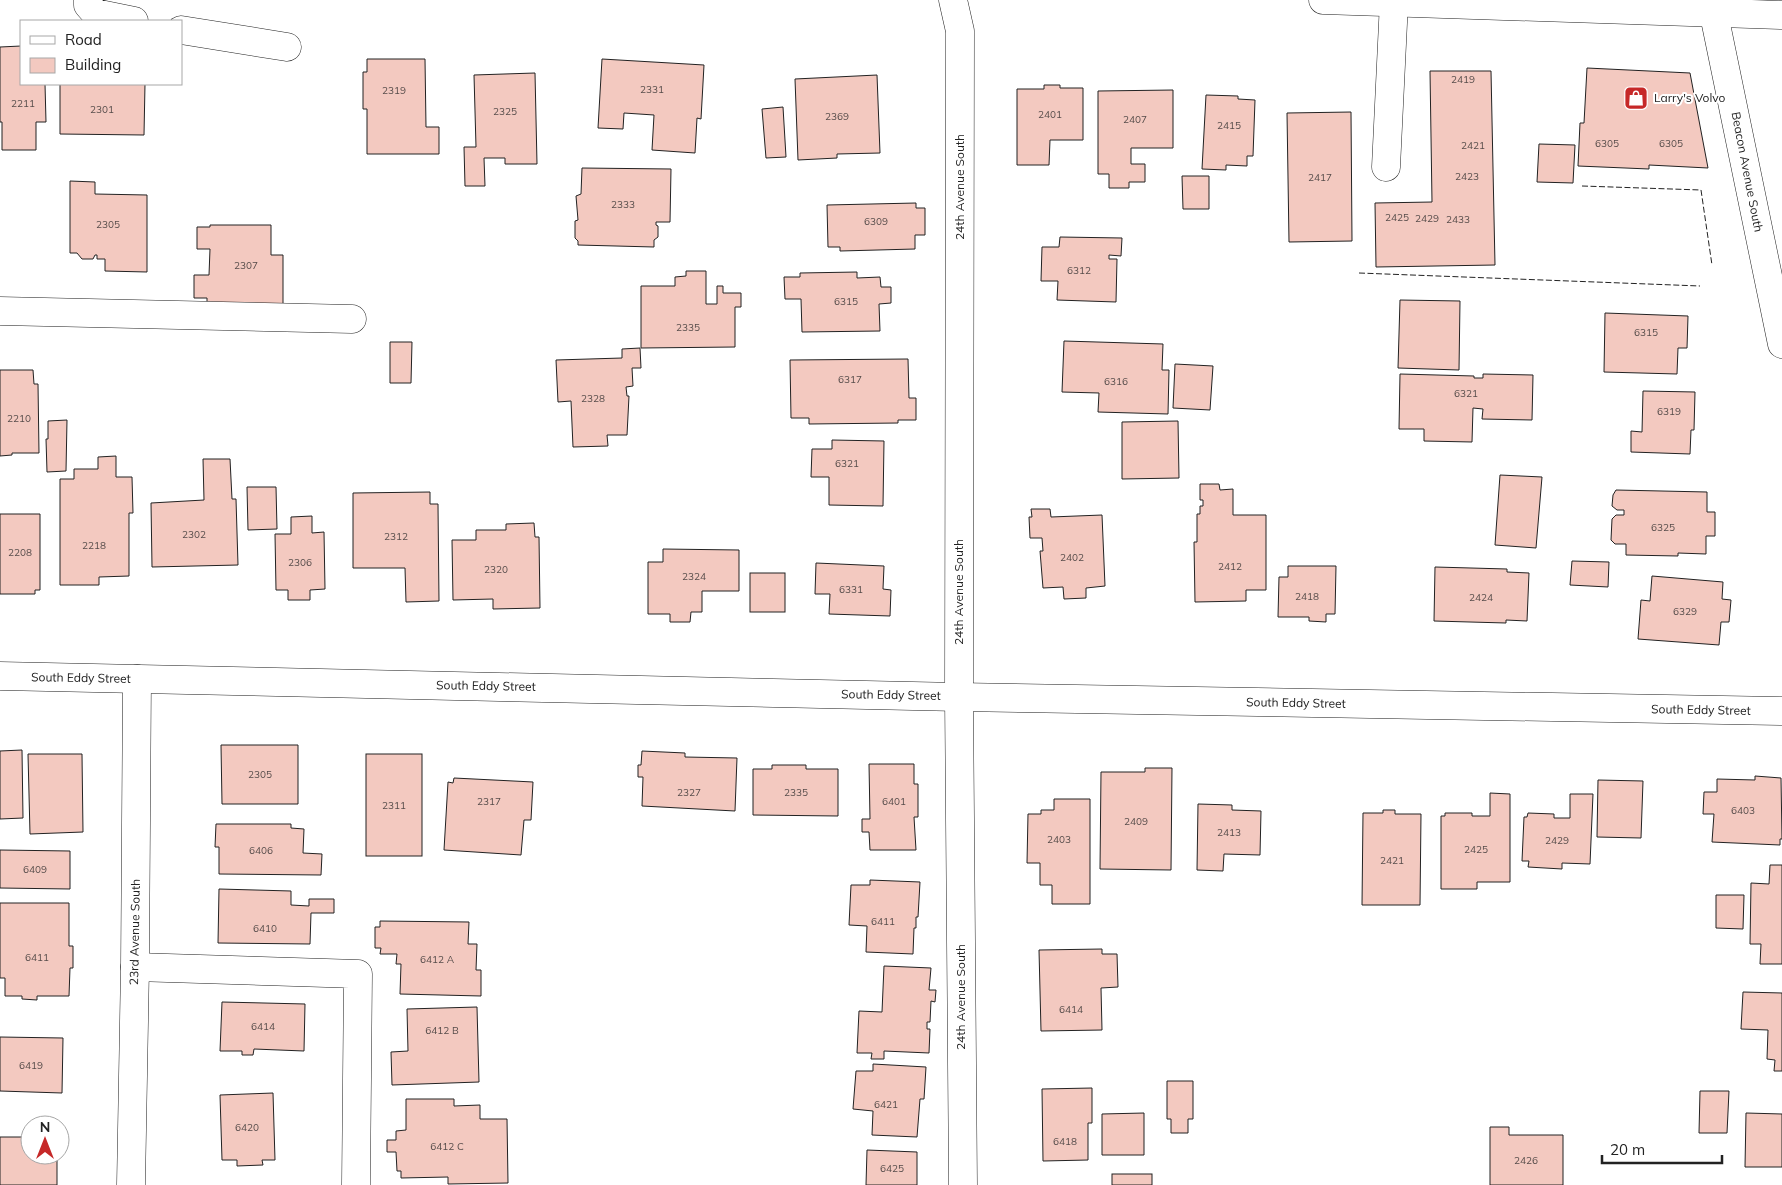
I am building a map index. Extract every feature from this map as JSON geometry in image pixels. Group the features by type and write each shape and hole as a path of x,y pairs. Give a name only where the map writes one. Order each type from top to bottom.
{"street":[{"path":"88,0 88,5 95,13 129,20"},
{"name":"24th Avenue South","path":"954,0 960,30 959,697 963,1185"},
{"path":"1323,0 1713,7 1782,15"},
{"path":"1386,167 1394,2"},
{"name":"Beacon Avenue South","path":"1713,7 1782,344"},
{"path":"182,30 287,47"},
{"path":"0,311 352,319"},
{"name":"South Eddy Street","path":"0,676 959,697 1782,711"},
{"name":"23rd Avenue South","path":"131,1185 135,967 136,679"},
{"path":"135,967 358,974 356,1185"}],"building":[{"path":"20,46 20,85 45,85 46,122 36,122 36,150 2,150 0,47"},
{"path":"367,59 425,59 426,127 439,127 439,154 367,154 367,109 363,109 363,72 367,72"},
{"path":"602,59 704,65 701,119 697,118 695,153 652,150 654,115 624,113 623,129 598,128"},
{"path":"1587,68 1690,73 1708,168 1649,165 1649,169 1578,166 1580,123 1584,123"},
{"path":"1430,71 1491,71 1495,265 1376,267 1375,203 1432,202"},
{"path":"535,73 537,164 505,164 505,158 484,158 485,186 465,186 464,147 476,147 474,75"},
{"path":"877,75 880,153 837,154 837,158 798,160 795,79"},
{"path":"60,85 145,85 144,135 60,134"},
{"path":"1044,85 1060,85 1060,88 1083,88 1083,140 1050,140 1049,165 1017,165 1017,89 1044,89"},
{"path":"1173,90 1173,148 1131,148 1131,164 1145,164 1145,182 1129,182 1129,188 1109,188 1109,174 1098,174 1098,91"},
{"path":"1206,95 1238,96 1238,99 1255,100 1253,156 1247,156 1247,166 1226,165 1226,170 1202,169"},
{"path":"783,107 786,157 766,158 762,109"},
{"path":"1351,112 1352,241 1289,242 1287,113"},
{"path":"1539,144 1575,145 1573,183 1537,182"},
{"path":"582,168 671,169 670,222 656,222 658,237 654,240 654,247 578,245 578,241 575,238 575,221 578,220 576,196 581,194"},
{"path":"1182,176 1209,176 1209,209 1183,209"},
{"path":"70,181 95,182 95,194 147,195 147,272 105,271 105,259 97,259 97,255 95,255 93,259 82,259 77,253 70,253"},
{"path":"916,203 916,208 925,208 925,235 915,235 915,249 840,251 840,247 828,247 827,205"},
{"path":"210,225 271,225 271,255 283,255 283,305 207,304 207,298 194,298 194,275 209,275 210,249 197,249 197,227 210,227"},
{"path":"1060,237 1122,238 1121,256 1109,255 1109,259 1117,259 1116,302 1057,300 1058,281 1041,281 1042,247 1059,247"},
{"path":"686,271 706,271 706,304 717,304 717,286 723,286 723,293 741,293 741,307 735,307 735,347 641,348 641,286 675,286 675,277 686,276"},
{"path":"857,272 857,278 880,277 881,287 891,287 891,303 879,304 880,331 802,332 801,299 785,299 784,277 800,277 800,273"},
{"path":"1400,300 1460,301 1459,370 1398,368"},
{"path":"1605,313 1688,316 1687,348 1678,348 1677,374 1604,372"},
{"path":"1064,341 1163,344 1162,370 1169,370 1168,414 1098,412 1099,393 1062,392"},
{"path":"390,342 412,342 411,383 390,383"},
{"path":"640,348 641,368 632,368 633,386 626,387 627,396 629,396 627,435 607,435 608,446 573,447 571,401 558,402 556,360 622,358 622,349"},
{"path":"908,359 909,398 916,398 916,420 898,420 898,423 809,424 809,418 791,418 790,360"},
{"path":"1175,364 1213,366 1210,410 1173,408"},
{"path":"0,370 33,370 34,384 38,384 39,453 12,453 12,455 0,456"},
{"path":"1400,374 1474,376 1474,378 1483,378 1483,374 1533,375 1532,420 1482,419 1483,409 1473,408 1472,442 1424,441 1424,429 1399,429"},
{"path":"1643,391 1695,392 1694,430 1691,430 1690,454 1631,452 1631,431 1642,432"},
{"path":"67,420 66,471 47,472 46,439 48,439 48,421"},
{"path":"1178,421 1179,478 1122,479 1122,422"},
{"path":"832,440 884,441 883,506 829,505 829,477 811,477 812,449 832,449"},
{"path":"116,456 116,477 132,477 133,513 129,513 129,576 99,577 99,585 60,585 60,479 74,479 74,469 98,469 98,457"},
{"path":"203,459 230,459 232,499 236,499 238,565 152,567 151,503 204,500"},
{"path":"1500,475 1542,477 1536,548 1495,545"},
{"path":"1200,484 1219,484 1220,490 1233,489 1233,515 1266,515 1266,590 1246,590 1246,601 1195,602 1194,542 1197,542 1197,514 1200,514 1200,506 1203,506 1203,500 1200,500"},
{"path":"247,487 276,487 277,529 248,530"},
{"path":"1616,490 1707,492 1707,512 1715,512 1715,536 1706,536 1706,554 1678,553 1678,556 1626,555 1626,544 1615,544 1611,540 1612,519 1616,515 1624,515 1624,510 1617,510 1612,506 1613,495"},
{"path":"430,492 430,504 438,504 439,601 406,602 405,568 353,568 353,493"},
{"path":"1031,509 1050,509 1051,517 1102,515 1105,586 1086,588 1086,598 1064,599 1063,587 1043,588 1040,551 1043,551 1042,538 1030,538 1029,517 1032,517"},
{"path":"0,514 40,514 40,590 35,590 35,594 0,594"},
{"path":"312,516 312,533 324,532 325,589 310,590 310,600 288,600 288,590 276,590 275,534 291,534 291,517"},
{"path":"534,523 535,537 539,537 540,608 493,609 493,599 453,600 452,540 476,540 476,530 506,530 506,524"},
{"path":"663,549 739,550 739,591 702,591 702,612 691,612 690,622 670,622 670,614 648,614 648,562 663,562"},
{"path":"1572,561 1609,562 1608,587 1570,585"},
{"path":"816,563 884,566 883,589 891,590 890,616 829,614 830,594 815,594"},
{"path":"1288,566 1336,566 1335,614 1326,614 1326,622 1309,621 1309,617 1278,617 1279,577 1288,577"},
{"path":"1435,567 1507,569 1507,572 1529,573 1527,621 1506,620 1506,623 1434,621"},
{"path":"750,573 785,573 785,612 750,612"},
{"path":"1652,576 1723,582 1722,599 1731,600 1729,622 1721,622 1719,645 1638,639 1641,600 1650,601"},
{"path":"221,745 298,745 298,804 222,804"},
{"path":"22,750 23,818 0,819 0,751"},
{"path":"642,751 685,753 685,757 737,758 735,811 642,806 643,777 638,777 638,765 641,765"},
{"path":"28,754 82,754 83,832 30,834"},
{"path":"366,754 422,754 422,856 366,856"},
{"path":"869,764 914,764 914,784 918,784 918,817 914,817 916,850 870,850 869,832 862,832 862,819 870,819"},
{"path":"772,765 806,765 806,769 838,769 838,816 753,815 753,769 772,769"},
{"path":"1145,768 1172,768 1171,870 1100,869 1101,772 1145,772"},
{"path":"1755,776 1781,778 1782,839 1780,839 1780,845 1712,842 1714,814 1703,814 1704,792 1717,792 1717,779 1755,780"},
{"path":"454,778 533,782 531,820 524,820 521,855 444,850 448,782 453,783"},
{"path":"1598,780 1643,781 1641,838 1597,837"},
{"path":"1490,793 1510,794 1510,882 1477,882 1477,889 1441,889 1441,816 1445,816 1445,813 1472,813 1472,816 1490,816"},
{"path":"1570,794 1593,794 1590,864 1562,863 1562,869 1528,867 1529,861 1522,861 1524,817 1527,817 1528,813 1554,814 1554,818 1570,818"},
{"path":"1054,799 1090,799 1090,904 1052,904 1052,885 1040,885 1040,863 1027,863 1028,814 1041,814 1041,810 1054,810"},
{"path":"1198,804 1232,805 1232,810 1261,811 1260,855 1224,854 1223,871 1197,870"},
{"path":"1383,810 1395,810 1395,814 1421,814 1420,905 1362,905 1363,813 1383,813"},
{"path":"216,824 291,824 291,828 304,829 303,853 322,854 321,875 219,874 219,847 215,847"},
{"path":"0,850 70,851 70,889 0,888"},
{"path":"1770,865 1782,865 1782,964 1760,964 1761,944 1750,944 1751,883 1769,884"},
{"path":"870,880 920,882 918,917 916,917 916,928 914,928 913,954 866,952 867,926 849,925 851,885 870,885"},
{"path":"219,889 291,891 291,905 309,906 309,899 334,899 334,913 311,913 310,944 218,943"},
{"path":"1716,895 1744,895 1743,929 1716,928"},
{"path":"0,903 69,903 69,946 73,946 73,968 70,968 69,996 37,996 37,1000 22,999 22,996 5,996 5,978 0,978"},
{"path":"380,921 469,922 468,944 477,944 476,970 481,970 481,996 400,994 401,964 396,964 397,954 380,954 381,948 375,948 375,927 380,927"},
{"path":"1102,949 1102,954 1117,954 1118,987 1101,988 1102,1030 1041,1031 1039,950"},
{"path":"884,966 931,968 929,990 936,990 935,1002 931,1001 930,1022 927,1022 927,1029 930,1029 929,1053 884,1051 884,1059 871,1059 872,1053 857,1053 859,1011 882,1012"},
{"path":"1743,992 1782,993 1782,1071 1774,1071 1775,1060 1767,1059 1768,1030 1741,1029"},
{"path":"222,1002 305,1004 304,1051 254,1049 253,1055 242,1055 242,1051 220,1051"},
{"path":"477,1007 479,1082 392,1085 391,1052 408,1051 407,1009"},
{"path":"0,1037 63,1038 62,1093 0,1091"},
{"path":"873,1064 926,1067 924,1099 920,1099 917,1137 872,1135 873,1111 853,1109 856,1071 873,1071"},
{"path":"1167,1081 1193,1081 1193,1119 1188,1119 1188,1133 1171,1133 1171,1119 1167,1119"},
{"path":"1092,1088 1092,1123 1088,1123 1088,1160 1043,1161 1042,1089"},
{"path":"1700,1091 1729,1091 1727,1133 1699,1133"},
{"path":"273,1093 275,1160 262,1160 263,1165 237,1166 237,1160 222,1160 220,1095"},
{"path":"406,1099 454,1099 454,1106 480,1105 480,1119 507,1119 508,1183 448,1184 448,1177 401,1178 401,1171 397,1171 396,1152 387,1152 387,1140 396,1140 396,1131 406,1130"},
{"path":"1144,1113 1144,1155 1102,1155 1102,1114"},
{"path":"1746,1113 1782,1114 1782,1167 1745,1167"},
{"path":"1490,1127 1509,1127 1509,1135 1563,1135 1563,1185 1490,1185"},
{"path":"0,1137 20,1137 20,1165 57,1165 57,1185 0,1185"},
{"path":"867,1150 917,1152 917,1185 866,1185"},
{"path":"1112,1174 1152,1174 1152,1185 1112,1185"}],"fence":[{"path":"1582,186 1701,190 1712,265"},
{"path":"1359,273 1700,286"}],"place":[{"name":"Larry's Volvo","path":"1636,98"}]}
